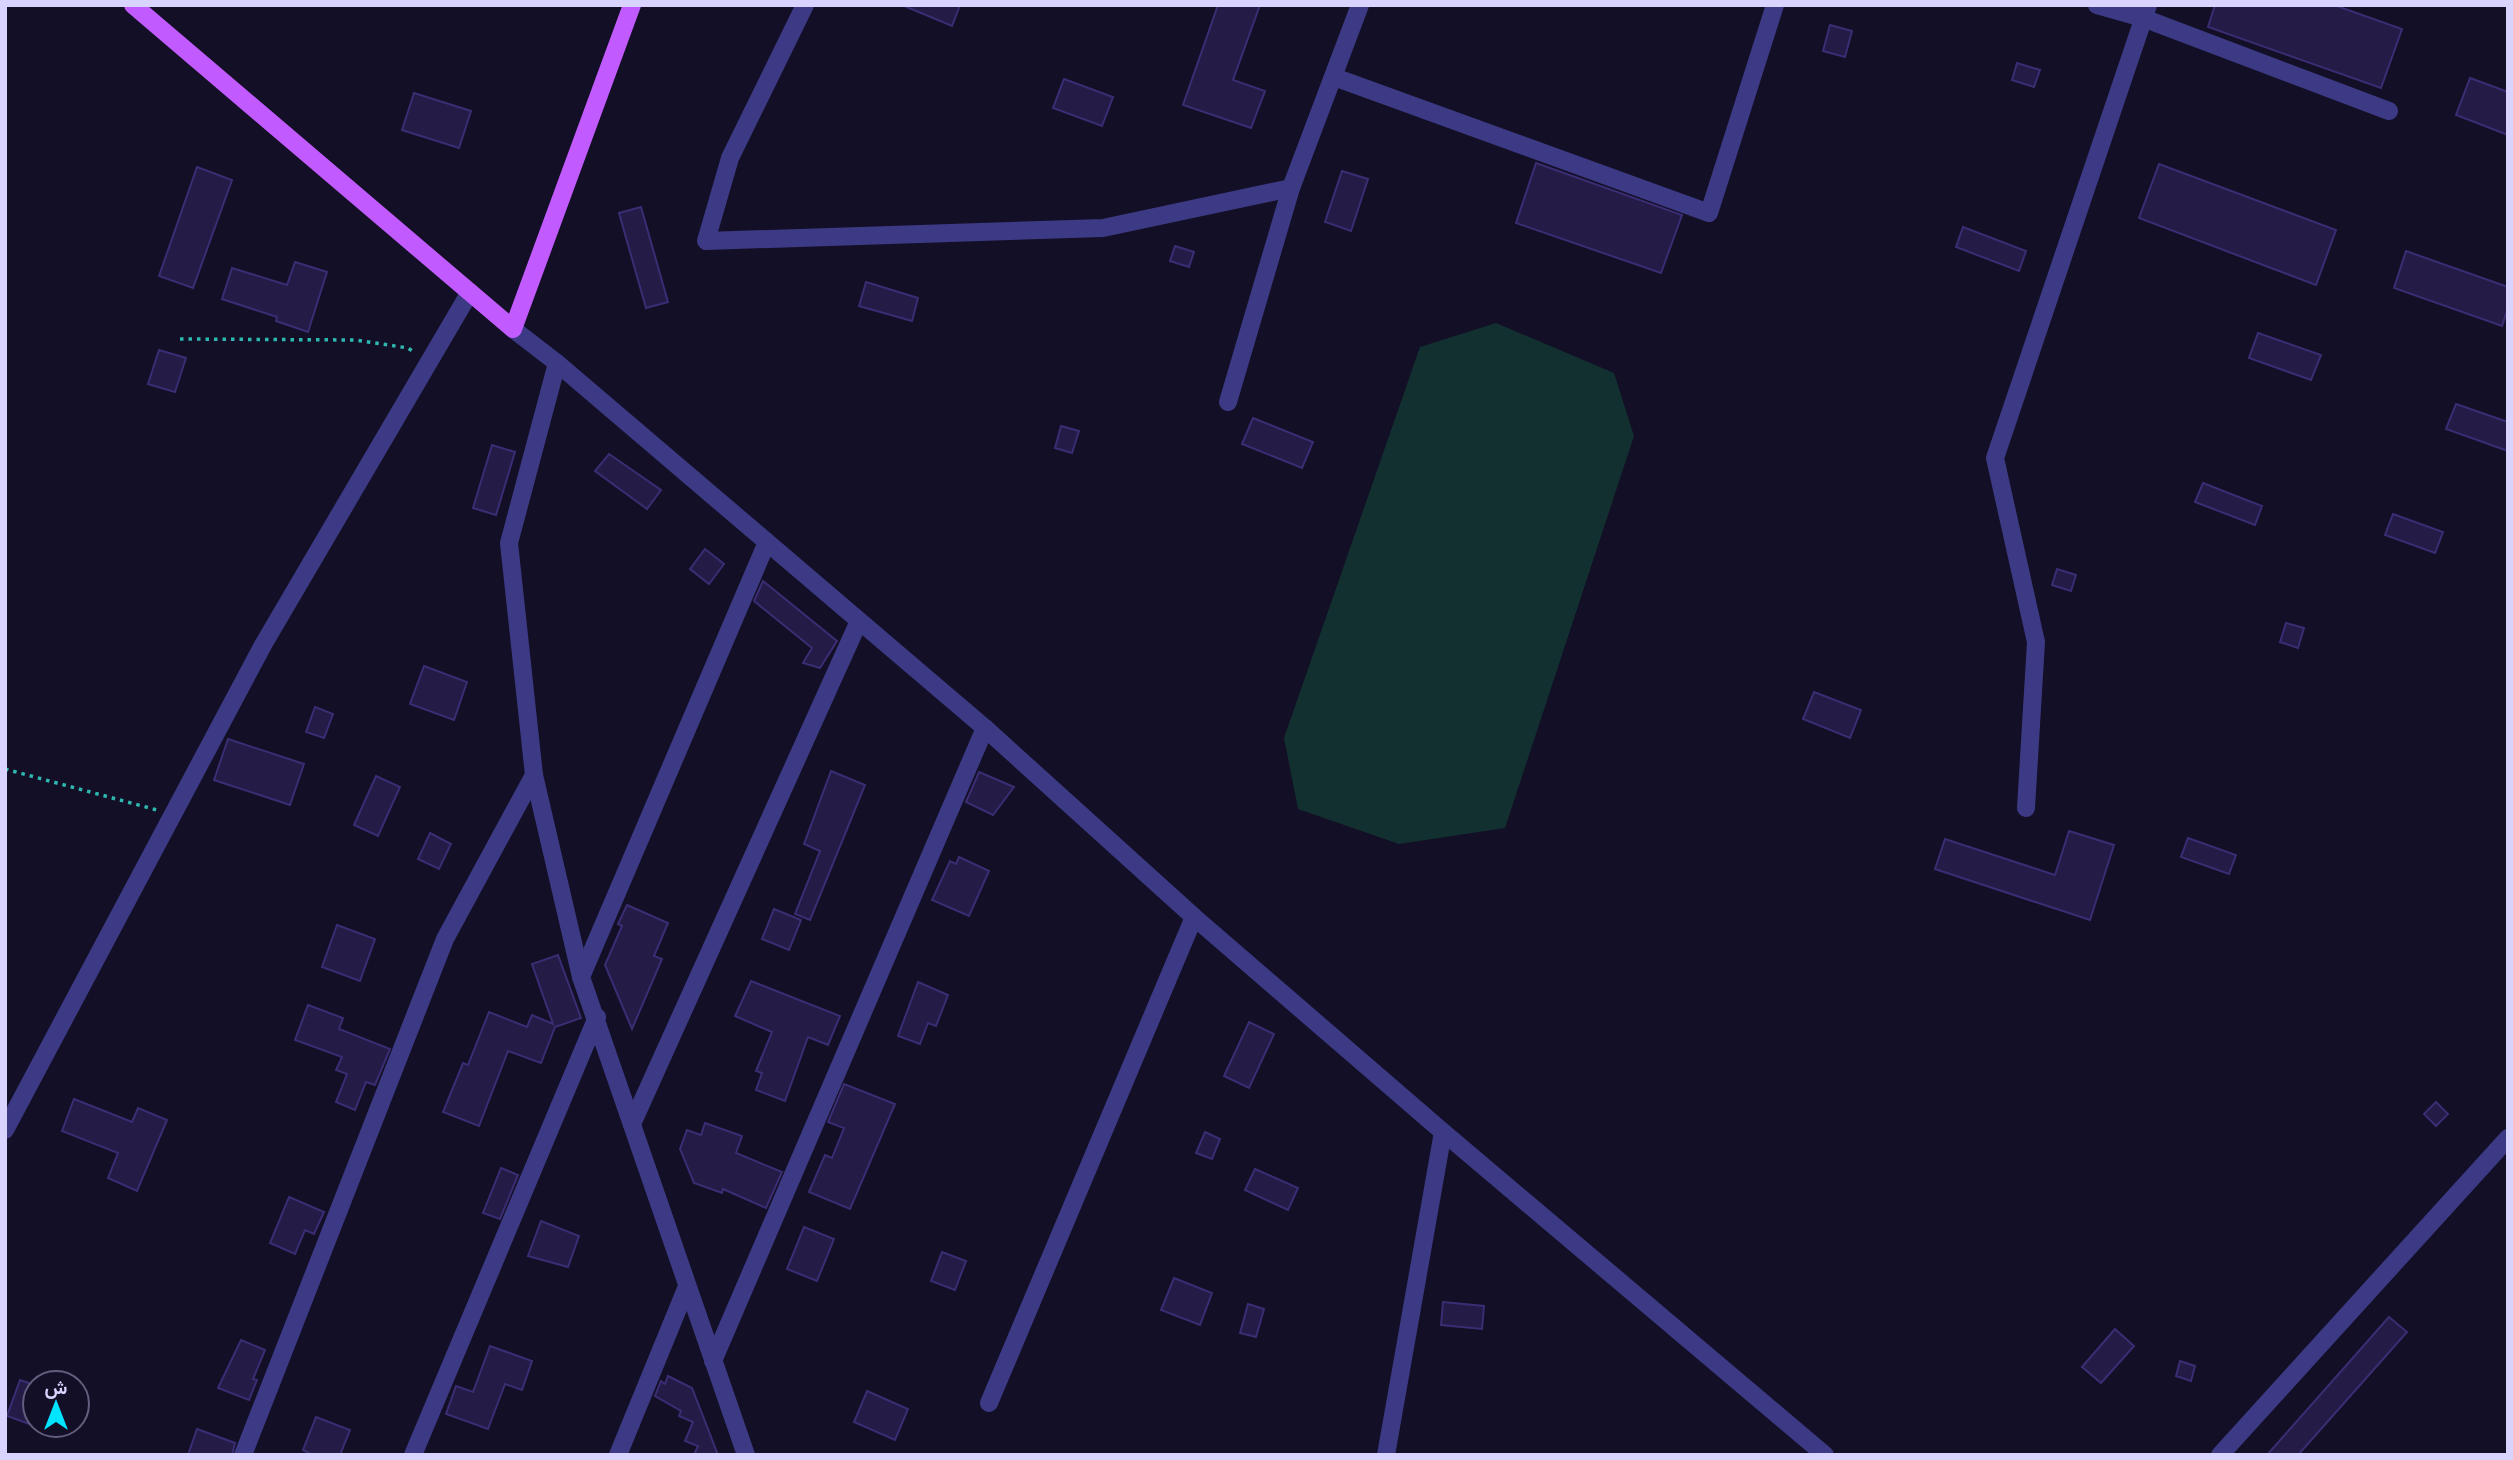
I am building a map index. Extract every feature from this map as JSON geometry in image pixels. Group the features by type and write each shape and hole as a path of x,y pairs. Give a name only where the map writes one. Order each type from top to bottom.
{"main road":[{"path":"133,5 513,329 632,5"}],"street":[{"path":"805,5 730,158 706,241 1103,228 1291,188"},
{"path":"1228,402 1291,188 1360,5"},
{"path":"1334,77 1709,213 1775,5"},
{"path":"2097,5 2146,11 2389,111"},
{"path":"2026,808 2036,642 1995,458 2146,11"},
{"path":"5,1130 263,645 470,292"},
{"path":"513,329 557,363 985,728 1194,917 1825,1455"},
{"path":"557,363 509,543 534,775 580,977 597,1017 686,1289 746,1455"},
{"path":"580,977 767,542"},
{"path":"632,1124 859,621"},
{"path":"713,1361 985,728"},
{"path":"243,1455 445,939 534,775"},
{"path":"989,1403 1194,917"},
{"path":"413,1455 597,1017"},
{"path":"1386,1455 1443,1132"},
{"path":"2220,1455 2508,1138"},
{"path":"618,1455 686,1289"}],"path":[{"path":"180,339 355,341 408,348 429,360"},
{"path":"5,769 173,815"}],"green space":[{"path":"1496,323 1614,373 1634,436 1505,828 1399,844 1298,809 1284,738 1420,347"}],"building":[{"path":"902,5 960,5 952,26"},
{"path":"1218,5 1260,5 1233,80 1265,91 1251,128 1183,105"},
{"path":"2215,5 2334,5 2402,29 2381,88 2208,27"},
{"path":"1830,25 1852,31 1845,57 1823,51"},
{"path":"2017,63 2040,70 2034,87 2012,80"},
{"path":"2470,78 2508,92 2508,135 2456,115"},
{"path":"1064,79 1113,97 1102,126 1053,108"},
{"path":"414,93 471,111 459,148 402,130"},
{"path":"1536,163 1682,215 1661,273 1516,223"},
{"path":"2159,164 2336,230 2316,285 2139,218"},
{"path":"197,167 232,180 193,288 159,276"},
{"path":"1342,171 1368,179 1351,231 1325,222"},
{"path":"641,207 668,302 646,308 619,213"},
{"path":"1963,227 2026,251 2019,271 1956,247"},
{"path":"1175,246 1194,252 1189,267 1170,261"},
{"path":"2406,251 2508,287 2508,308 2502,326 2394,288"},
{"path":"295,262 327,272 308,332 276,321 277,317 222,299 232,268 287,285"},
{"path":"866,282 918,298 912,321 859,306"},
{"path":"2258,333 2321,355 2311,380 2249,358"},
{"path":"159,350 186,358 175,392 148,384"},
{"path":"2456,404 2508,422 2508,451 2446,429"},
{"path":"1253,418 1313,442 1302,468 1242,444"},
{"path":"1061,426 1079,431 1072,453 1055,448"},
{"path":"492,445 515,452 496,515 473,508"},
{"path":"609,454 661,490 647,509 595,471"},
{"path":"2203,483 2262,506 2255,525 2195,502"},
{"path":"2393,514 2443,532 2435,553 2385,535"},
{"path":"705,549 724,564 709,584 690,569"},
{"path":"2057,569 2076,575 2071,591 2052,585"},
{"path":"763,581 837,641 820,668 803,663 812,648 754,601"},
{"path":"2286,623 2304,628 2298,648 2280,642"},
{"path":"424,666 467,682 454,720 410,704"},
{"path":"1814,692 1861,710 1850,738 1803,719"},
{"path":"315,707 333,714 324,738 306,732"},
{"path":"228,739 304,764 290,805 214,780"},
{"path":"831,771 865,785 810,920 795,914 820,851 804,844"},
{"path":"979,772 1014,787 993,815 966,802"},
{"path":"376,776 400,787 378,836 354,825"},
{"path":"2069,831 2114,845 2090,920 1935,869 1945,839 2055,875"},
{"path":"430,833 451,844 439,869 418,859"},
{"path":"2188,838 2236,855 2229,874 2181,857"},
{"path":"959,857 989,871 969,916 932,900 950,861 956,864"},
{"path":"627,905 668,923 654,956 662,959 632,1029 605,965 622,926 618,924"},
{"path":"774,909 801,920 789,950 762,939"},
{"path":"337,925 375,939 360,981 322,967"},
{"path":"558,955 581,1018 555,1027 541,1063 508,1051 479,1126 443,1112 463,1063 468,1065 489,1012 527,1027 532,1015 553,1024 532,964"},
{"path":"751,981 840,1016 828,1045 808,1037 785,1101 756,1090 762,1073 756,1071 772,1032 735,1016"},
{"path":"918,982 948,995 936,1026 928,1023 920,1044 898,1036"},
{"path":"308,1005 343,1018 339,1029 390,1049 375,1085 366,1082 355,1110 336,1102 347,1074 336,1070 342,1057 295,1040"},
{"path":"1249,1022 1274,1034 1249,1088 1224,1076"},
{"path":"844,1084 895,1104 850,1209 809,1192 825,1155 832,1158 844,1128 828,1122"},
{"path":"74,1099 132,1122 138,1108 167,1120 137,1191 108,1178 118,1153 62,1131"},
{"path":"2436,1102 2448,1114 2436,1126 2424,1114"},
{"path":"705,1123 742,1136 736,1153 782,1172 766,1208 723,1189 722,1193 694,1183 680,1149 687,1130 701,1135"},
{"path":"1205,1132 1220,1139 1212,1159 1196,1153"},
{"path":"501,1168 518,1175 500,1219 483,1213"},
{"path":"1255,1169 1298,1188 1288,1210 1245,1190"},
{"path":"289,1197 324,1212 314,1234 305,1230 295,1254 270,1243"},
{"path":"541,1221 579,1236 568,1267 528,1256"},
{"path":"804,1227 834,1239 817,1281 787,1269"},
{"path":"942,1252 966,1261 955,1290 931,1281"},
{"path":"1174,1278 1212,1293 1200,1325 1161,1310"},
{"path":"1443,1302 1484,1306 1482,1329 1441,1325"},
{"path":"1248,1304 1264,1309 1256,1337 1240,1333"},
{"path":"2389,1317 2407,1332 2298,1455 2267,1455"},
{"path":"2115,1329 2134,1346 2101,1383 2082,1367"},
{"path":"241,1340 265,1350 253,1379 257,1380 249,1400 218,1388"},
{"path":"490,1346 532,1361 522,1390 505,1384 488,1429 446,1414 456,1386 473,1392"},
{"path":"2180,1361 2195,1366 2191,1381 2176,1376"},
{"path":"668,1376 692,1388 718,1455 694,1455 698,1446 685,1441 693,1422 679,1416 681,1411 655,1396 661,1381 665,1384"},
{"path":"20,1380 21,1380 21,1421 7,1416"},
{"path":"867,1391 908,1409 895,1440 854,1422"},
{"path":"316,1417 350,1430 340,1455 313,1455 303,1450"},
{"path":"197,1429 235,1443 232,1455 188,1455"}]}
